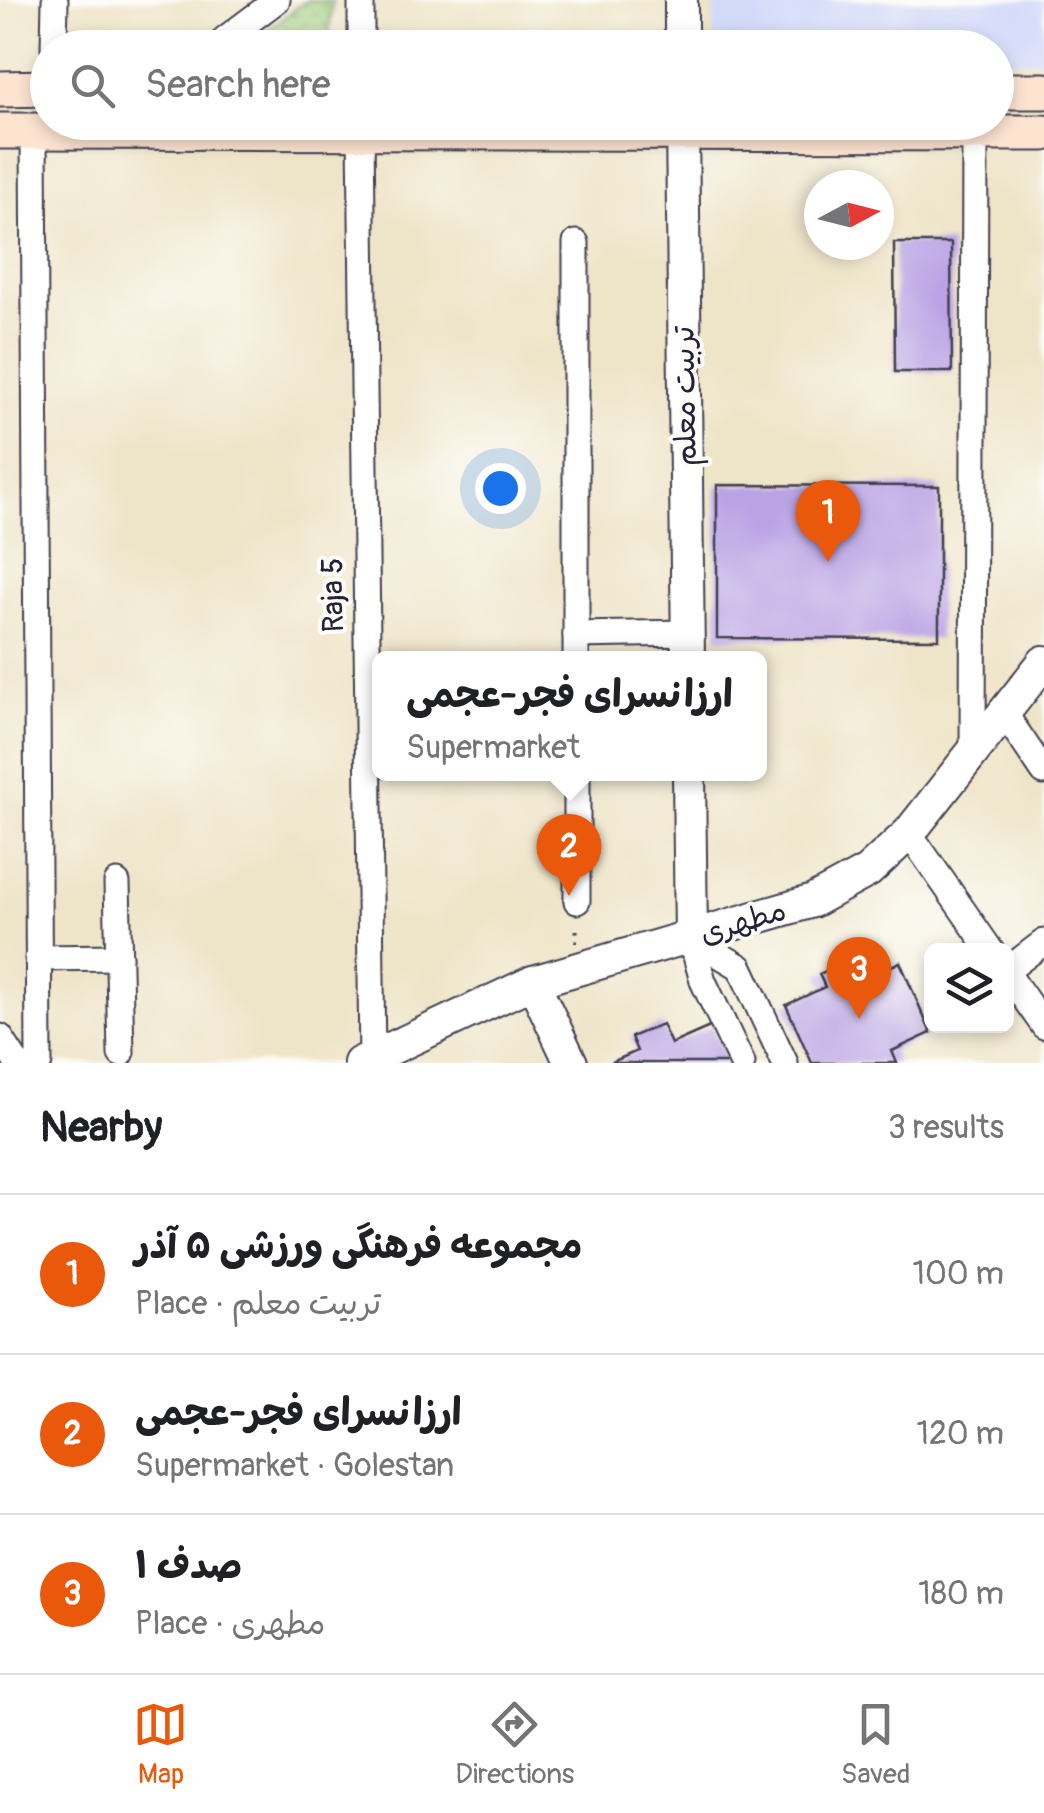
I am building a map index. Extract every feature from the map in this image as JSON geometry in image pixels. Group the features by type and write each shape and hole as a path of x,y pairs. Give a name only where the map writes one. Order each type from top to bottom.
{"main road":[{"path":"0,89 30,88"},
{"path":"1014,90 1044,90"},
{"path":"1014,133 1044,133"}],"street":[{"path":"54,30 55,0"},
{"path":"238,30 277,0"},
{"path":"361,0 361,30"},
{"path":"680,0 681,30"},
{"path":"17,131 39,1063"},
{"name":"Raja 5","path":"361,140 367,1062"},
{"name":"تربیت معلم","path":"682,140 688,646"},
{"path":"973,751 975,140"},
{"path":"576,244 576,647 688,646"},
{"name":"مطهری","path":"367,1062 533,982 813,901 868,871 909,833 1044,662"},
{"path":"1004,713 1044,772"},
{"path":"576,781 577,901"},
{"path":"689,781 691,938 702,981 742,1063"},
{"path":"909,833 986,943"},
{"path":"118,883 121,1054"},
{"path":"691,938 740,967 784,1063"},
{"path":"1014,966 1044,942"},
{"path":"38,958 118,957"},
{"path":"533,982 571,1063"},
{"path":"1014,983 1044,1026"},
{"path":"0,1037 16,1063"}],"path":[{"path":"576,968 577,901"}],"shaded area":[{"path":"714,0 1044,0 1044,60 1014,60 1014,30 714,30"}],"green space":[{"path":"307,0 332,0 329,30 267,30"}],"building":[{"path":"894,243 951,243 952,372 895,372"},
{"path":"717,485 939,486 939,639 717,638"},
{"path":"850,960 859,981 900,962 924,1017 924,1033 931,1033 892,1051 897,1063 812,1063 786,1005 825,987 819,974"},
{"path":"662,1024 671,1044 712,1026 729,1063 610,1063 637,1051 631,1037"}],"place":[{"name":"مجموعه فرهنگی ورزشی ۵ آذر","path":"828,562"},
{"name":"ارزانسرای فجر-عجمی","path":"569,896"},
{"name":"صدف ۱","path":"859,1019"}]}
